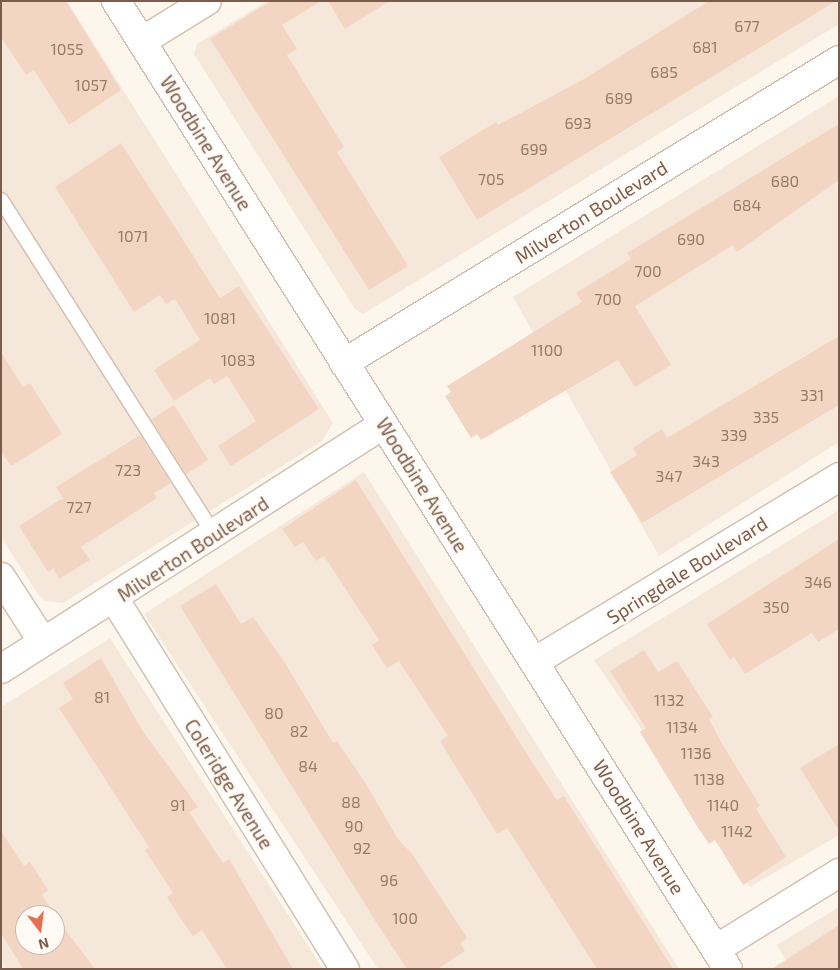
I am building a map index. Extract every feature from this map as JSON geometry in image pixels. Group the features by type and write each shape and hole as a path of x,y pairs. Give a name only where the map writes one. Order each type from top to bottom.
{"street":[{"name":"Woodbine Avenue","path":"116,1 722,959"},
{"path":"142,41 207,1"},
{"name":"Milverton Boulevard","path":"344,363 839,60"},
{"name":"Milverton Boulevard","path":"1,669 115,600 383,425"},
{"name":"Springdale Boulevard","path":"534,662 839,477"},
{"path":"1,577 43,642"},
{"name":"Coleridge Avenue","path":"115,600 345,969"},
{"path":"722,959 839,873"}],"lane":[{"path":"1,200 215,536"}],"shaded area":[{"path":"1,1 67,1 333,423 322,441 63,603 45,601 37,593 1,537"},
{"path":"267,1 839,1 839,24 363,314 355,309 194,54 197,44"},
{"path":"839,96 839,442 659,556 513,297"},
{"path":"364,472 679,969 378,969 144,614"},
{"path":"839,510 839,835 750,887 594,660"},
{"path":"110,638 323,969 6,969 1,961 1,707"},
{"path":"839,907 839,969 791,969 777,945"}],"building":[{"path":"1,1 66,1 121,90 69,125 34,70 26,75 1,37"},
{"path":"271,1 321,1 282,25 297,49 287,55 344,147 337,152 408,266 369,290 210,39"},
{"path":"328,1 390,1 345,29"},
{"path":"709,1 836,1 477,220 439,157 496,122 498,125 584,79"},
{"path":"839,124 839,180 737,252 733,245 635,306 671,365 635,387 618,360 481,440 477,434 471,438 445,396 451,392 447,386 582,302 576,293 631,259 627,253"},
{"path":"121,143 220,298 239,286 319,409 231,466 218,446 256,421 227,376 214,384 210,378 174,401 154,370 200,340 175,299 166,304 160,295 134,312 55,187"},
{"path":"839,336 839,405 642,523 610,472 637,455 633,448 662,429 667,438"},
{"path":"1,352 23,387 30,383 62,434 11,466 1,452"},
{"path":"174,405 208,460 186,474 151,419"},
{"path":"140,435 171,483 154,493 157,498 81,547 90,560 59,579 53,568 48,572 19,526 63,498 56,487"},
{"path":"356,480 532,762 557,800 564,796 673,969 597,969 507,828 497,834 440,741 448,736 399,661 387,668 372,645 379,640 324,556 316,561 303,542 295,547 282,529"},
{"path":"839,539 839,629 818,642 812,633 745,674 734,657 730,660 707,624"},
{"path":"216,584 241,624 253,617 285,663 333,743 337,741 366,784 398,839 413,855 467,938 460,943 465,951 437,969 407,969 180,606"},
{"path":"644,650 658,672 677,661 713,717 709,719 760,806 756,809 786,857 743,885 715,840 709,844 697,826 640,732 646,728 610,671"},
{"path":"101,658 142,730 198,807 189,812 223,863 229,859 293,969 227,969 202,930 193,936 167,897 173,893 145,850 149,847 59,708 73,699 63,683"},
{"path":"839,744 839,831 800,768"},
{"path":"1,831 24,866 30,862 48,890 42,895 48,905 15,905 15,955 65,955 65,929 95,969 23,969 1,933"},
{"path":"839,925 839,969 772,969"}]}
